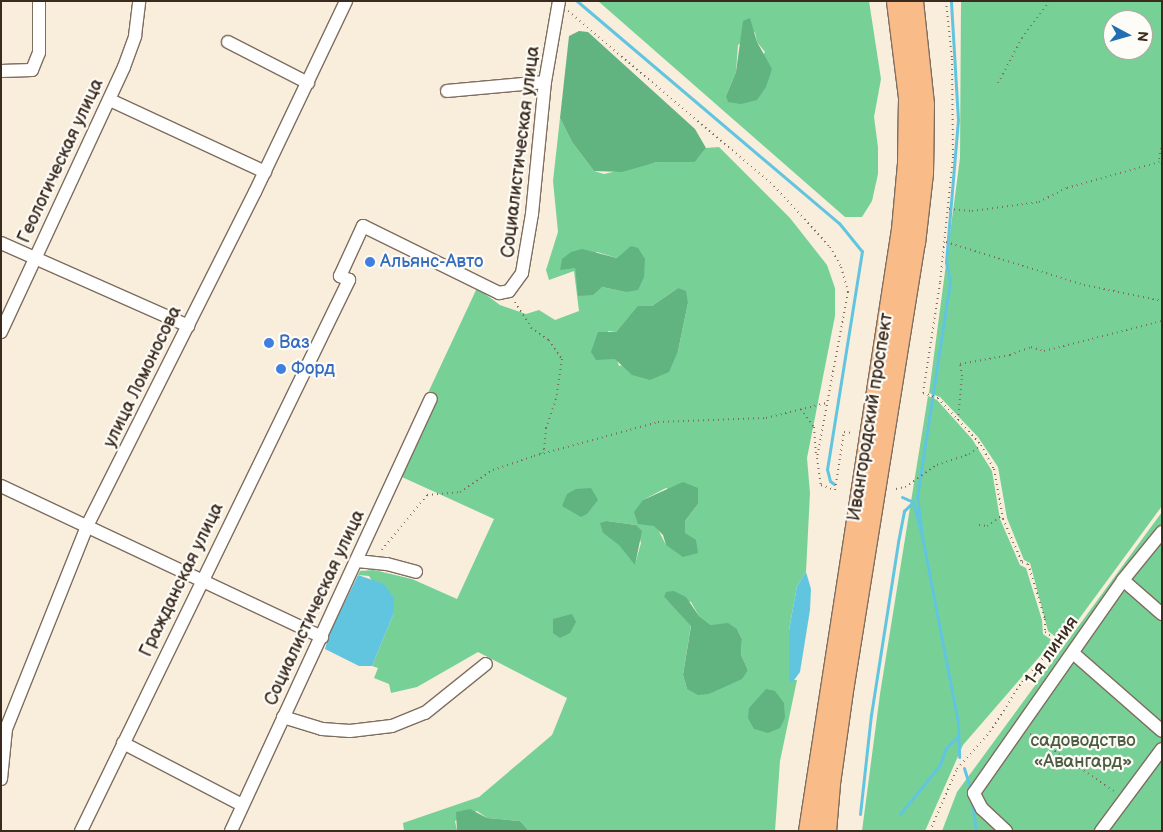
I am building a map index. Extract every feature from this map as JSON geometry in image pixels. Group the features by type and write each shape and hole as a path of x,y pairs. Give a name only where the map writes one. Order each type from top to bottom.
{"highway":[{"name":"Ивангородский проспект","path":"808,831 902,220 907,163 908,97 896,1"},
{"name":"Ивангородский проспект","path":"826,831 830,783 843,693 915,243 923,173 924,104 912,1"}],"street":[{"path":"1,71 32,70 39,53 39,1"},
{"name":"Геологическая улица","path":"1,332 110,100 135,36 139,1"},
{"name":"улица Ломоносова","path":"1,778 6,729 88,524 265,172 346,1"},
{"name":"Социалистическая улица","path":"509,290 525,266 545,82 559,3"},
{"path":"228,42 308,83"},
{"path":"447,91 545,82"},
{"path":"110,100 265,172"},
{"name":"Гражданская улица","path":"81,831 202,578 349,280 340,276 363,226 469,280 499,293 509,290"},
{"path":"1,243 188,326"},
{"name":"Социалистическая улица","path":"231,831 431,399"},
{"path":"1,486 88,524 322,637"},
{"name":"1-я линия","path":"1006,831 982,809 974,793 1123,580 1162,532"},
{"path":"357,561 371,561 416,572"},
{"path":"1123,580 1162,614"},
{"path":"1073,653 1162,731"},
{"path":"283,717 322,729 350,730 392,726 425,714 486,664"},
{"path":"123,743 242,805"},
{"path":"1101,831 1162,749"}],"path":[{"path":"946,1 954,118 951,210 923,393 938,398 981,446 994,469 1002,515 1022,562 1028,564 1045,619 1046,632 1073,653"},
{"path":"998,83 1022,38 1050,1"},
{"path":"559,3 728,144 774,186 830,248 841,267 848,292 817,458"},
{"path":"951,210 1014,207 1039,202 1067,188 1161,163 1162,143"},
{"path":"946,242 1050,275 1162,301"},
{"path":"509,290 520,314 559,350 562,359 556,399 546,428 544,449 540,454"},
{"path":"958,420 960,364 1010,355 1031,347 1044,351 1162,320"},
{"path":"371,561 427,495 438,492 460,492 492,470 540,454 658,422 766,418 801,409 824,406 828,402"},
{"path":"801,409 814,427 821,485 835,490 844,432 852,433"},
{"path":"896,489 905,487 925,472 981,446"},
{"path":"979,525 987,526 1002,515"},
{"path":"930,831 957,769 990,732 1022,682 1058,642"},
{"path":"1020,728 1125,798"}],"green space":[{"path":"598,1 869,1 881,79 874,117 878,147 878,174 872,201 862,217 845,217","holes":["755,32 757,42 765,52 726,96 736,72 738,45"]},
{"path":"961,1 1162,1 1162,506 1062,642 1048,631 1030,563 1024,560 1007,518 998,467 978,437 940,397 929,393 960,158"},
{"path":"750,18 757,42 772,69 766,87 757,100 741,104 728,102 726,96 736,72 743,21"},
{"path":"579,31 588,32 695,129 706,148 695,162 657,162 622,172 594,171 572,142 560,118 569,36"},
{"path":"560,118 572,142 594,171 604,174 657,162 695,162 706,148 719,147 790,218 827,265 835,288 835,316 807,458 810,493 806,572 797,586 789,630 789,680 797,680 780,761 775,831 529,831 520,821 487,818 477,811 455,821 457,831 404,831 403,823 479,797 552,735 567,698 478,652 417,687 391,693 389,684 374,678 378,668 372,666 393,615 369,576 358,575 360,571 374,570 412,579 457,599 494,519 391,472 477,288 500,305 526,314 539,310 555,320 579,311 574,271 549,280 546,270 558,232 553,181","holes":["597,252 617,258 627,292 602,287 579,296 575,267","678,288 688,303 678,351 619,366 608,331 616,332 638,307 652,306","666,488 698,504 685,521 685,533 666,545 643,500","607,521 636,525 641,543 635,564 619,544 603,533","664,597 691,602 699,616 711,625 737,629 742,639 741,655 748,670 709,694 687,689 683,675 691,625"]},
{"path":"631,246 638,248 645,259 644,277 638,290 626,292 602,287 593,295 578,296 575,268 560,270 562,259 571,252 582,249 617,258"},
{"path":"678,288 686,291 688,303 678,351 669,372 650,380 632,375 615,359 596,360 591,352 598,332 616,332 638,306 652,306"},
{"path":"928,396 937,400 972,439 992,471 1000,519 1020,565 1026,568 1042,620 1043,634 1053,641 963,745 925,831 862,831 880,694"},
{"path":"683,482 698,488 698,504 685,521 685,533 696,540 698,553 683,557 666,545 663,535 654,526 638,524 634,512 643,500"},
{"path":"591,488 598,500 587,514 581,517 562,506 567,494 576,489"},
{"name":"садоводство «Авангард»","path":"1162,512 1162,831 942,831 957,792"},
{"path":"607,521 636,525 642,531 635,565 619,545 603,533 600,523"},
{"path":"674,591 686,597 699,616 711,625 728,623 737,629 742,639 741,655 748,670 742,679 709,694 698,695 687,689 683,675 691,626 664,597 666,592"},
{"path":"572,614 576,622 570,633 560,638 553,633 553,619"},
{"path":"766,689 775,691 784,703 785,718 780,728 768,733 754,729 748,718 749,708"},
{"path":"470,809 487,818 520,821 529,831 457,831 456,812"}],"water":[{"path":"806,572 811,589 810,610 800,672 792,683 789,680 789,630 797,586"},
{"path":"358,575 384,584 394,598 393,615 372,666 359,666 325,649 329,634"}],"waterway":[{"path":"577,1 839,223 862,251 827,469 830,481 834,484"},
{"path":"922,536 917,497 950,281 946,262 958,120 951,1"},
{"path":"902,497 913,502 922,536 958,723 959,757"},
{"path":"860,814 871,715 898,542 904,511 913,502"},
{"path":"900,814 940,765 946,748 957,737"},
{"path":"964,768 971,791"},
{"path":"972,800 976,831"}],"place":[{"name":"Альянс-Авто","path":"370,262"},
{"name":"Ваз","path":"269,343"},
{"name":"Форд","path":"281,369"}]}
